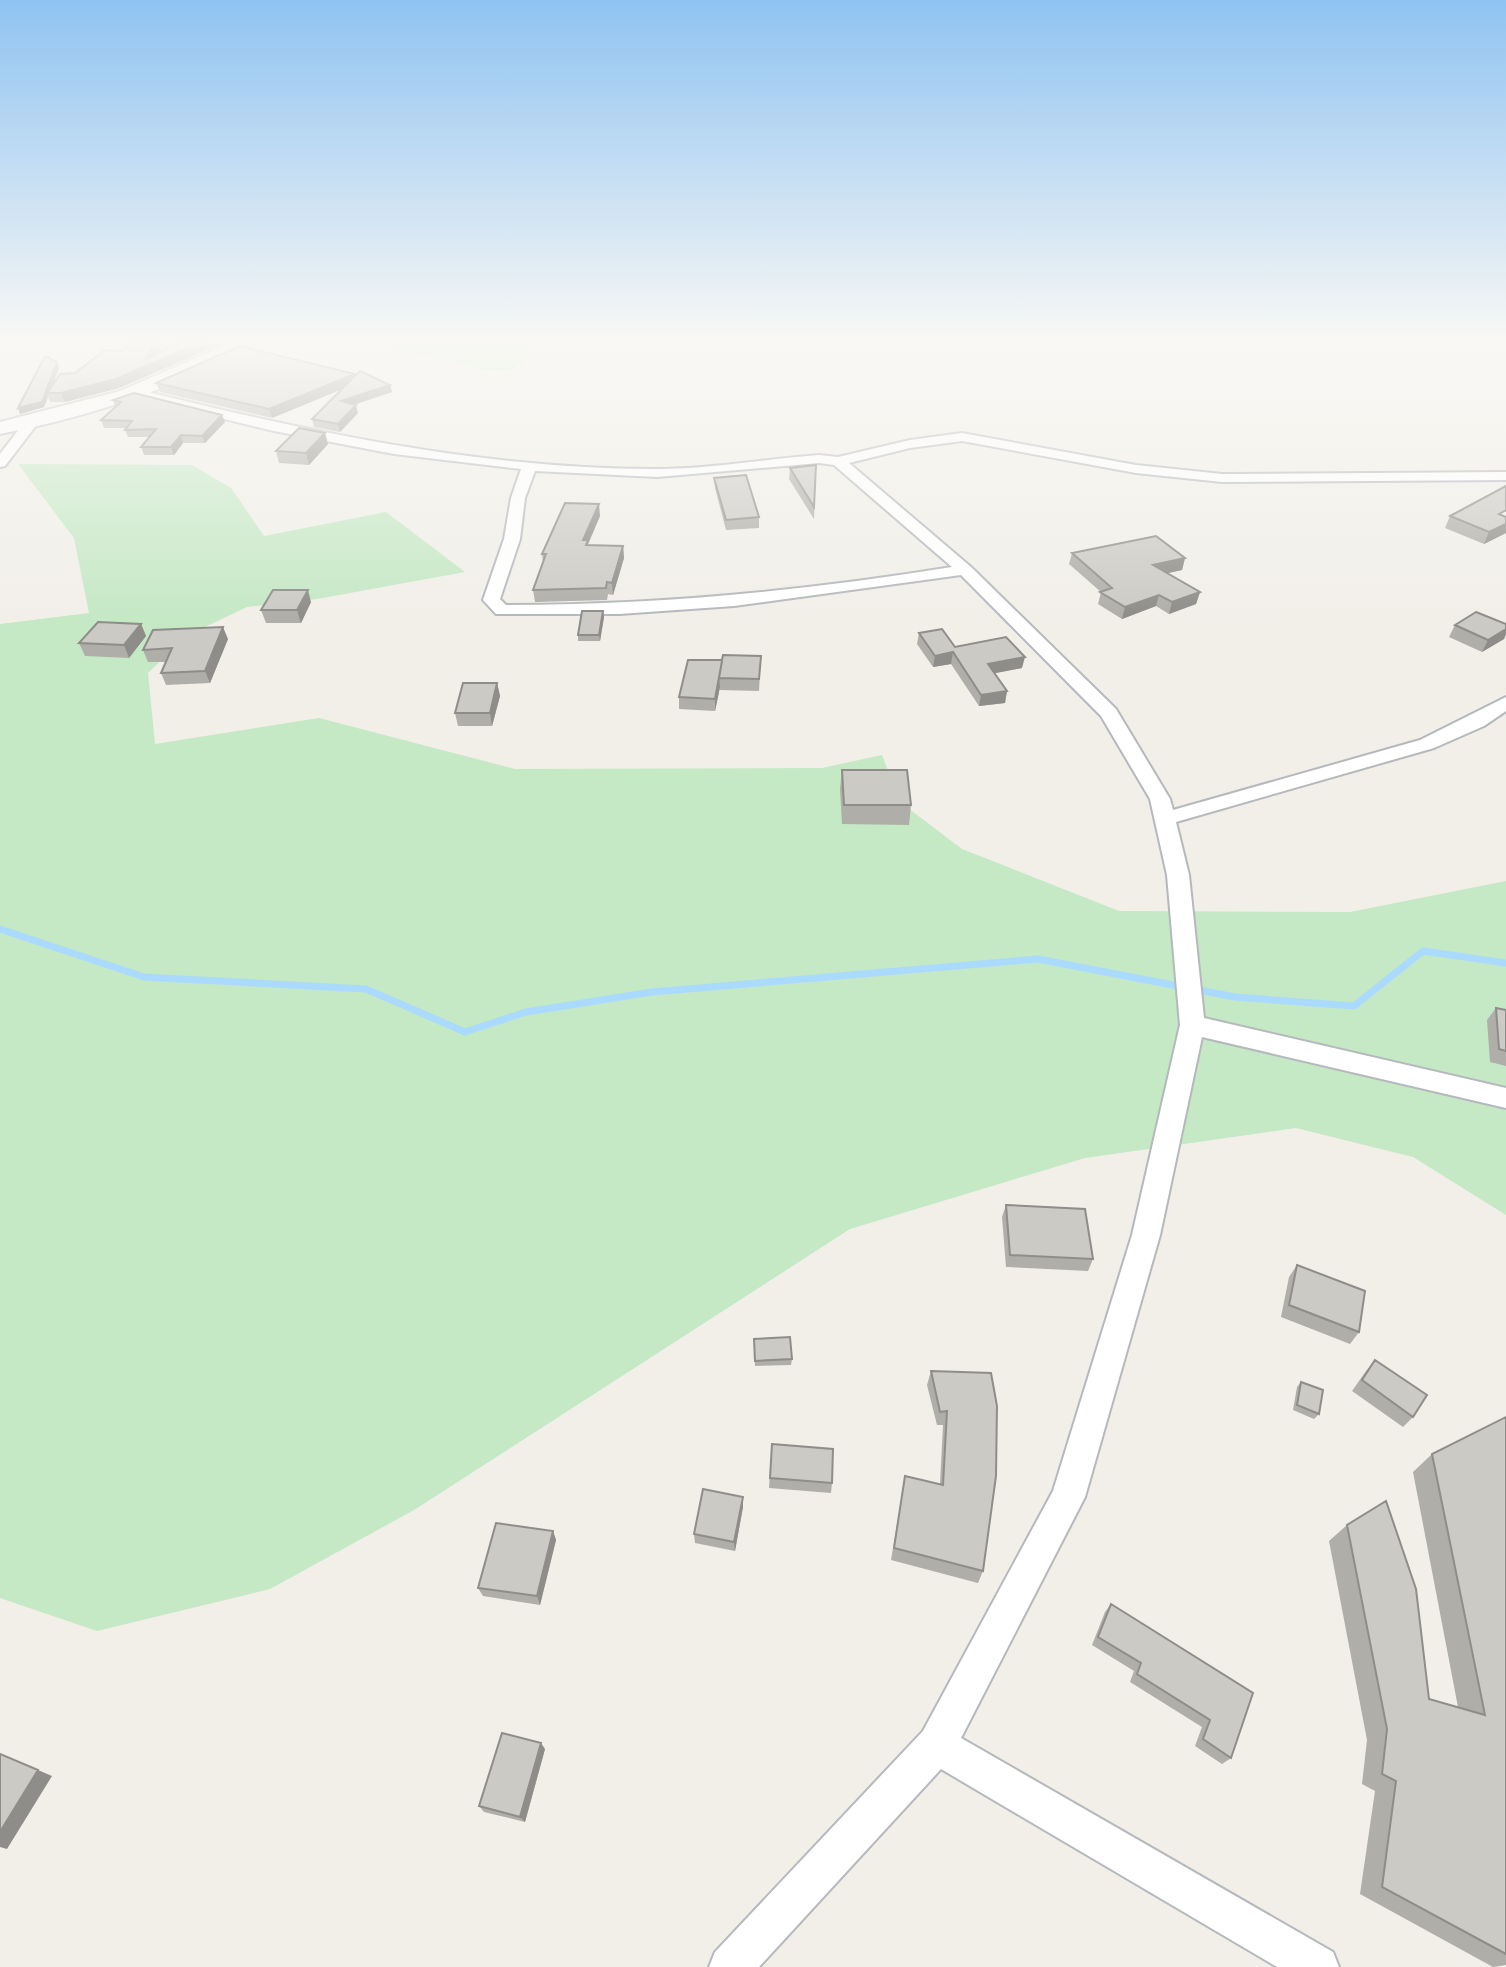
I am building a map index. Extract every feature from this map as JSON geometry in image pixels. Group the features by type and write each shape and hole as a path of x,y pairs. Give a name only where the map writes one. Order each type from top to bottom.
{"street":[{"path":"0,463 23,434"},
{"path":"309,434 394,450 529,466 657,473 819,459 838,461 910,444 962,437 1177,475 1222,478 1506,476"},
{"path":"730,1967 937,1745 1068,1497 1146,1235 1192,1025 1178,875 1160,799 1109,713 965,570 838,461"},
{"path":"529,466 518,498 512,539 491,600 502,610 599,612 703,606 831,593 965,570"},
{"path":"1164,819 1427,744 1477,722 1506,703"},
{"path":"1192,1025 1506,1098"},
{"path":"937,1745 1318,1967"}],"green space":[{"path":"18,464 192,465 231,488 264,536 386,512 465,572 317,599 247,607 188,635 148,673 155,744 319,718 515,769 822,768 882,755 900,802 962,849 1119,911 1350,912 1506,881 1506,1215 1413,1157 1296,1128 1085,1158 850,1229 414,1510 270,1589 97,1631 0,1598 0,624 89,613 74,538"}],"building":[{"path":"152,434 204,434 181,435 171,447 141,447"},
{"path":"293,434 324,434 306,453 276,451"},
{"path":"816,465 814,507 790,468"},
{"path":"746,475 759,517 726,520 714,478"},
{"path":"1506,486 1506,510 1499,514 1506,517 1506,524 1489,532 1450,516"},
{"path":"565,503 599,504 583,540 588,540 586,545 623,546 612,583 607,582 606,588 533,590 546,554 542,554"},
{"path":"1156,536 1185,558 1153,565 1200,592 1172,602 1159,595 1125,607 1100,592 1112,588 1072,553"},
{"path":"273,590 308,590 297,610 261,610"},
{"path":"582,611 603,611 599,635 578,635"},
{"path":"1476,612 1506,624 1506,629 1488,640 1455,625"},
{"path":"98,622 141,624 124,645 79,643"},
{"path":"223,627 205,671 161,673 172,648 143,650 153,630"},
{"path":"942,629 955,647 1006,637 1025,657 988,664 1007,691 981,695 953,652 935,656 919,633"},
{"path":"723,655 761,656 759,679 719,678 722,661 715,699 679,697 688,660 722,660"},
{"path":"463,683 497,683 490,713 455,713"},
{"path":"842,770 907,770 911,805 844,805"},
{"path":"1496,1008 1506,1010 1506,1051 1499,1049"},
{"path":"1006,1205 1085,1209 1093,1259 1010,1255"},
{"path":"1297,1265 1365,1291 1359,1332 1289,1305"},
{"path":"790,1337 792,1359 755,1361 754,1339"},
{"path":"1375,1360 1427,1395 1413,1417 1362,1380"},
{"path":"931,1371 991,1373 997,1406 996,1476 983,1571 894,1548 905,1476 943,1485 947,1411 940,1412"},
{"path":"1301,1382 1323,1390 1319,1414 1297,1405"},
{"path":"1506,1417 1506,1954 1382,1887 1396,1781 1382,1774 1387,1729 1347,1525 1386,1501 1416,1589 1429,1699 1485,1715 1432,1454"},
{"path":"772,1444 833,1449 832,1483 770,1478"},
{"path":"703,1489 743,1497 734,1542 694,1534"},
{"path":"496,1523 553,1531 537,1596 478,1588"},
{"path":"1111,1604 1253,1693 1231,1758 1203,1739 1210,1720 1137,1674 1141,1663 1098,1637"},
{"path":"502,1733 541,1743 520,1817 479,1806"},
{"path":"0,1754 38,1770 0,1832"}],"waterway":[{"path":"0,929 144,977 366,989 465,1032 526,1012 652,992 1038,959 1235,997 1354,1006 1423,951 1506,963"}]}
